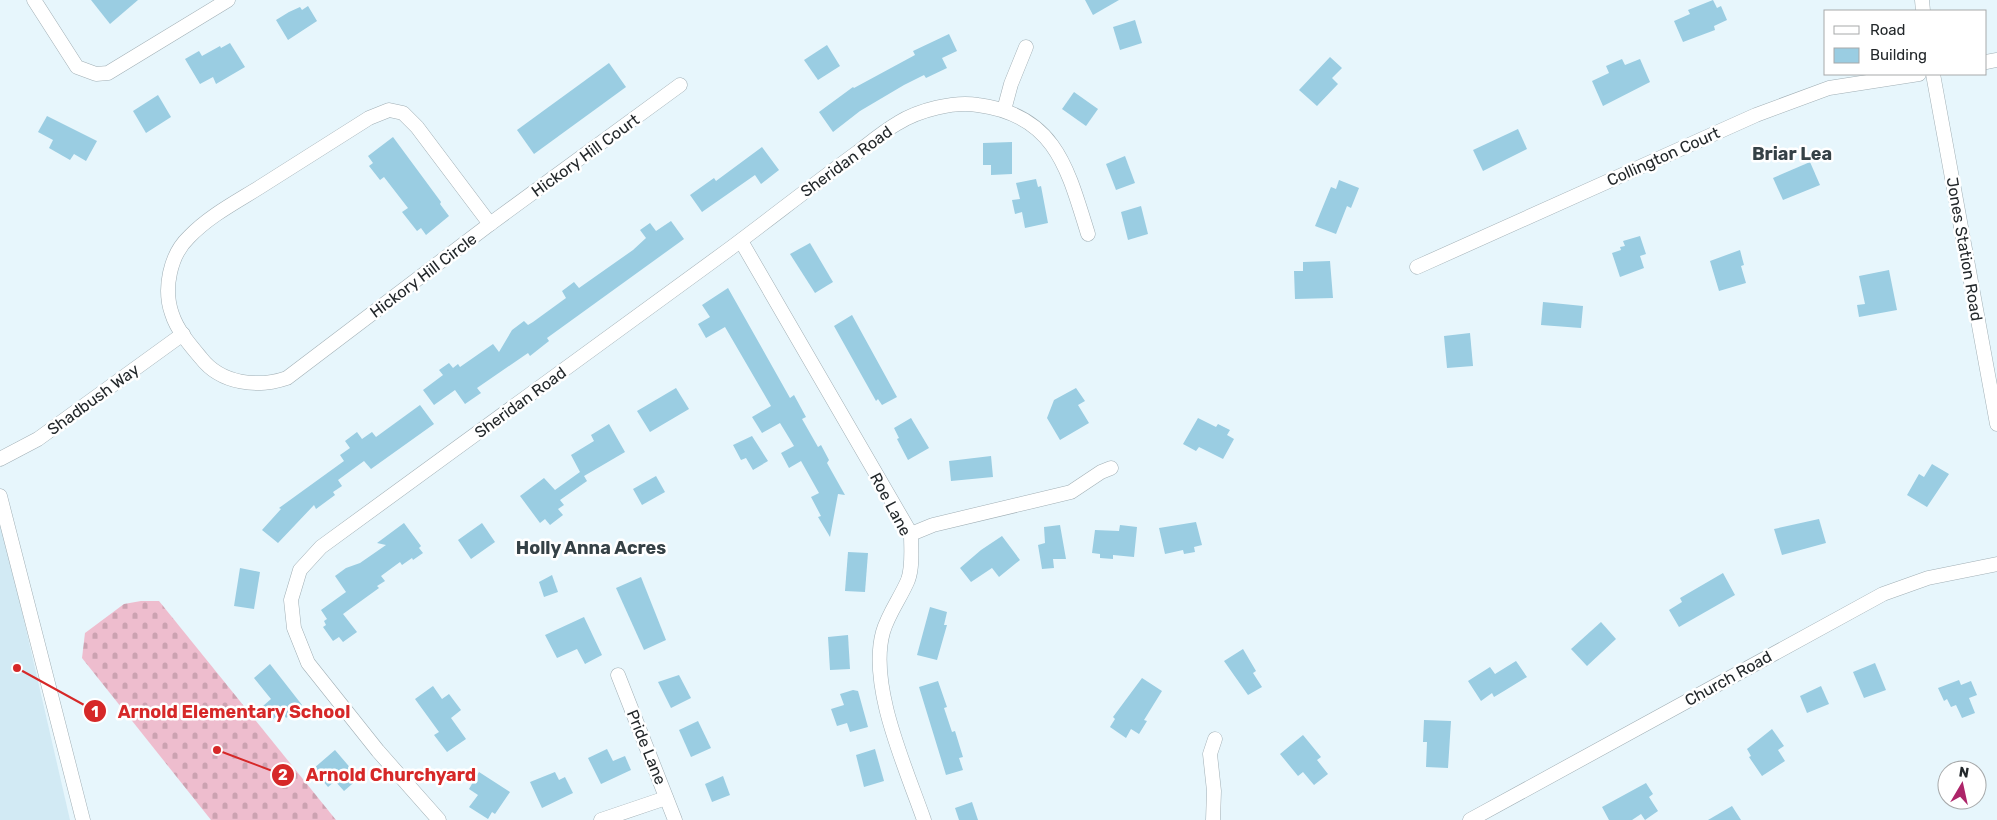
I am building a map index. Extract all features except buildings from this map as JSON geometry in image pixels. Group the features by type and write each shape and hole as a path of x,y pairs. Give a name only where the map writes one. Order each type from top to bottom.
{"street":[{"path":"34,0 77,67 96,74 108,73 228,0"},
{"path":"1004,110 1011,84 1026,48"},
{"name":"Collington Court","path":"1417,267 1756,115 1829,88 1913,75"},
{"name":"Jones Station Road","path":"1933,75 1997,424"},
{"name":"Hickory Hill Court","path":"490,224 680,85"},
{"name":"Sheridan Road","path":"439,820 378,751 308,663 294,628 291,600 300,570 321,547 899,122 950,106 977,104 1004,110 1028,123 1059,153 1067,169 1088,234"},
{"name":"Hickory Hill Circle","path":"396,110 411,119 490,224 287,378 263,384 248,383 220,374 210,368 182,334 172,316 168,303 168,284 179,248 207,221 381,113 396,110"},
{"name":"Roe Lane","path":"740,240 911,534 912,558 908,578 883,631 879,658 888,715 924,820"},
{"name":"Shadbush Way","path":"0,459 38,439 182,334"},
{"path":"911,534 933,525 1071,492 1101,472 1111,468"},
{"path":"0,496 83,820"},
{"name":"Church Road","path":"1470,820 1883,594 1928,578 1997,564"},
{"name":"Pride Lane","path":"618,675 675,820"},
{"path":"1213,820 1214,791 1210,754 1215,739"},
{"path":"601,820 666,798"}],"shaded area":[{"path":"0,516 70,820 0,820"}],"green space":[{"path":"141,601 159,601 336,820 211,820 82,658 85,633 124,604"}],"place":[{"name":"Arnold Elementary School","path":"17,668"},
{"name":"Arnold Churchyard","path":"217,750"}],"district":[{"name":"Briar Lea","path":"1792,154"},
{"name":"Holly Anna Acres","path":"591,548"}]}
